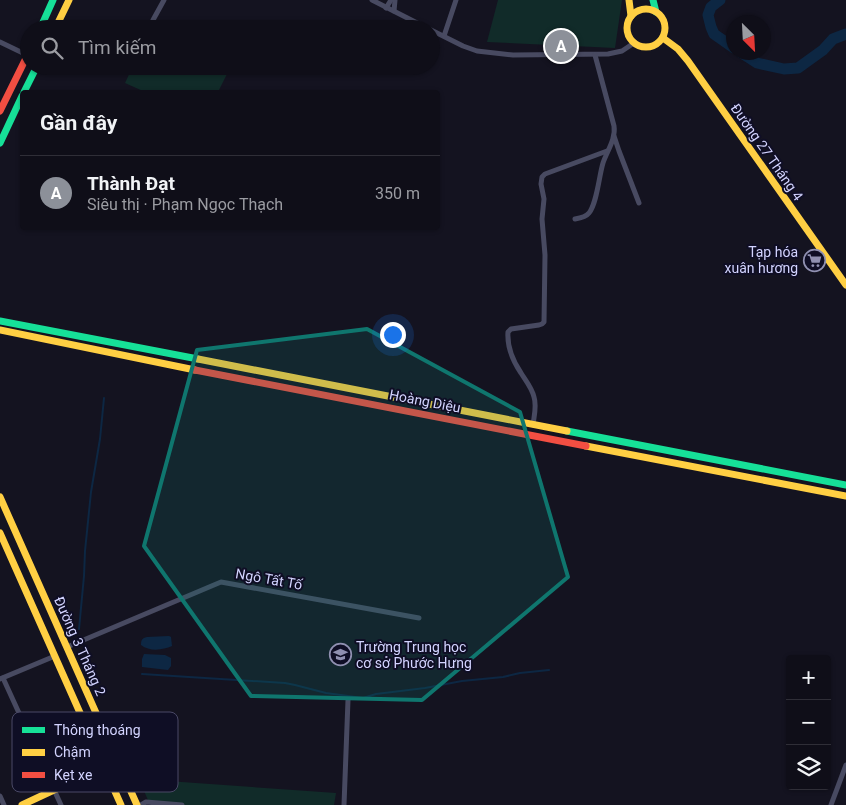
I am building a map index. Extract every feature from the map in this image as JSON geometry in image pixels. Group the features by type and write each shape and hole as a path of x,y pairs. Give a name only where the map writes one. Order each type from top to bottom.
{"main road":[{"path":"44,20 53,0"},
{"path":"59,20 69,0"},
{"path":"629,0 631,16"},
{"path":"653,0 656,12"},
{"path":"641,9 650,9 656,12 664,20 665,32 663,38 653,46 638,46 628,35 628,22 631,16 641,9"},
{"name":"Đường 27 Tháng 4","path":"663,38 678,49 688,60 844,277 846,285"},
{"path":"0,111 20,70"},
{"path":"25,90 32,75"},
{"path":"0,143 20,100"},
{"name":"Hoàng Diệu","path":"0,321 846,485"},
{"name":"Hoàng Diệu","path":"0,330 129,357 846,496"},
{"path":"259,382 261,371"},
{"path":"550,438 552,429"},
{"name":"Đường 3 Tháng 2","path":"0,497 95,712"},
{"name":"Đường 3 Tháng 2","path":"0,533 80,712"},
{"path":"22,805 50,792"},
{"name":"Đường 3 Tháng 2","path":"115,792 121,805"},
{"name":"Đường 3 Tháng 2","path":"130,792 136,805"}],"street":[{"path":"153,20 164,0"},
{"path":"372,0 411,20"},
{"path":"386,8 391,0"},
{"path":"394,12 395,0"},
{"path":"444,36 456,0"},
{"path":"440,34 471,49 513,55 595,55 618,52 634,43"},
{"path":"0,42 20,51"},
{"path":"575,219 588,214 592,207 607,151 615,130 595,55"},
{"path":"614,135 639,203"},
{"path":"533,425 534,397 513,359 508,332 511,329 539,325 544,322 545,255 542,219 544,199 542,177 545,174 607,151"},
{"name":"Ngô Tất Tố","path":"67,647 221,582 419,618"},
{"path":"17,712 1,679 55,656"},
{"path":"344,805 348,700"},
{"path":"831,805 846,765"},
{"path":"55,792 60,805"},
{"path":"0,796 4,805"},
{"path":"141,805 146,802 182,805"}],"highlighted area":[{"path":"367,329 520,412 568,577 422,700 251,696 144,546 197,350"}],"green space":[{"path":"498,0 622,0 615,48 487,42"},
{"path":"129,75 226,75 219,90 141,90 125,83"},
{"path":"178,782 336,793 334,805 150,805 144,792 178,792"}],"water":[{"path":"145,637 171,637 172,646 152,649 141,645"},
{"path":"144,654 165,655 171,658 171,666 168,670 142,667"}],"waterway":[{"path":"720,0 711,7 708,15 714,34 726,42"},
{"path":"752,60 757,63 784,69 798,68 823,50 833,39 846,34"},
{"path":"79,629 91,492 100,439 104,398"},
{"path":"142,674 285,683 326,693 363,698 376,694 462,681 549,670"}],"traffic: fast":[{"path":"44,20 53,0"},
{"path":"653,0 656,12"},
{"path":"25,90 32,75"},
{"path":"0,143 20,100"},
{"path":"0,321 198,359"},
{"path":"567,431 846,485"}],"traffic: slow":[{"path":"59,20 69,0"},
{"path":"629,0 631,16"},
{"path":"646,9 660,14 665,28 660,42 646,47 632,42 627,28 632,14 646,9"},
{"path":"663,38 678,49 688,61 846,285"},
{"path":"0,330 195,370"},
{"path":"198,359 567,431"},
{"path":"586,446 846,496"},
{"path":"0,497 96,712"},
{"path":"0,533 80,712"},
{"path":"22,805 50,792"},
{"path":"115,792 121,805"},
{"path":"131,792 137,805"}],"traffic: jam":[{"path":"0,111 20,70"},
{"path":"195,370 586,446"}],"place":[{"name":"Thành Đạt","path":"561,46"},
{"name":"Tạp hóa xuân hương","path":"814,260"},
{"name":"Trường Trung học cơ sở Phước Hưng","path":"340,655"}]}
